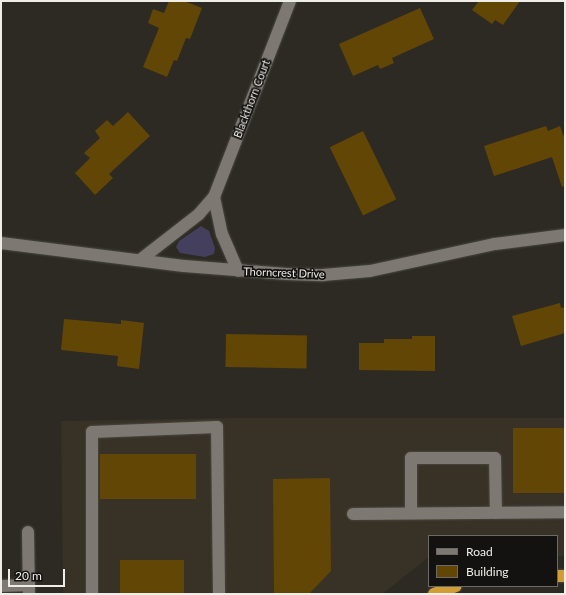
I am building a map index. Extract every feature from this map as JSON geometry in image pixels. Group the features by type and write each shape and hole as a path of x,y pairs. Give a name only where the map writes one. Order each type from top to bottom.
{"highway":[{"path":"434,594 453,587"}],"street":[{"name":"Blackthorn Court","path":"140,260 199,214 214,197 290,1"},
{"path":"214,197 222,234 238,271"},
{"name":"Thorncrest Drive","path":"1,243 56,252 238,271 287,274 350,273 392,267 495,244 565,235"},
{"path":"92,594 92,432 217,428 219,594"},
{"path":"411,513 411,458 495,458 496,512"},
{"path":"353,514 565,512"},
{"path":"1,586 29,590 28,532"}],"shaded area":[{"path":"201,226 209,231 215,248 214,254 205,257 180,253 176,247 179,241"},
{"path":"233,418 565,418 565,556 558,556 558,535 428,535 428,558 382,594 63,594 61,421"}],"building":[{"path":"169,1 184,1 202,8 190,39 186,38 177,61 174,60 167,77 143,67 159,28 148,23 153,9 164,13"},
{"path":"479,1 520,1 503,25 495,20 492,24 472,10"},
{"path":"420,8 434,39 392,58 394,63 380,69 378,65 353,76 339,44"},
{"path":"128,112 150,136 109,174 113,178 95,195 75,173 90,158 84,153 100,138 95,131 107,120 113,126"},
{"path":"546,126 548,131 560,126 565,140 565,186 562,187 552,157 494,176 484,146"},
{"path":"363,131 396,199 363,216 330,147"},
{"path":"560,303 561,308 565,307 565,333 521,346 512,316"},
{"path":"64,319 121,324 121,320 144,323 139,369 117,366 118,356 61,350"},
{"path":"226,334 307,335 306,368 225,367"},
{"path":"412,336 435,336 435,371 359,370 359,343 384,343 384,339 412,339"},
{"path":"513,428 565,428 565,493 513,493"},
{"path":"100,454 196,454 196,499 100,499"},
{"path":"330,478 331,571 309,594 274,594 273,479"},
{"path":"120,560 184,560 184,594 120,594"}]}
